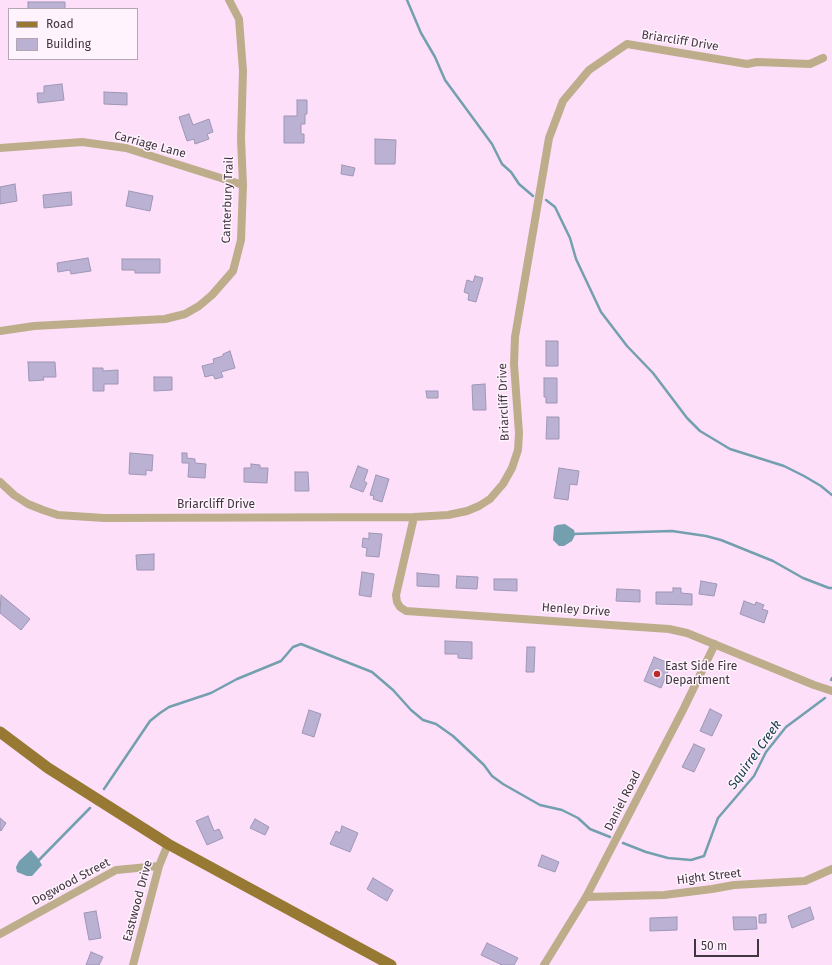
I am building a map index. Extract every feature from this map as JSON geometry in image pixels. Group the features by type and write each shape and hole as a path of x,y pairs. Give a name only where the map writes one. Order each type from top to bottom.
{"main road":[{"path":"0,732 48,768 168,844 391,965"}],"street":[{"name":"Canterbury Trail","path":"0,331 36,326 165,319 185,314 199,306 212,295 233,271 241,240 243,185 241,139 243,71 239,19 229,0"},
{"name":"Briarcliff Drive","path":"0,482 14,496 28,504 58,515 104,518 414,517 448,515 467,511 479,506 490,499 503,484 512,468 518,450 519,433 514,364 515,337 549,138 563,101 589,70 627,44 747,64 757,62 810,64 823,58"},
{"name":"Carriage Lane","path":"0,148 82,142 126,148 243,185"},
{"name":"Henley Drive","path":"414,517 396,595 397,602 400,607 406,611 663,628 687,633 832,691"},
{"name":"Daniel Road","path":"544,965 586,897 683,710 715,644"},
{"name":"Eastwood Drive","path":"133,965 159,866 168,844"},
{"name":"Dogwood Street","path":"0,934 116,870 159,866"},
{"name":"Hight Street","path":"586,897 664,895 734,885 805,881 832,869"}],"water":[{"path":"565,524 574,530 575,535 572,541 564,546 559,546 553,540 554,527"},
{"path":"31,850 42,865 32,876 27,876 17,872 16,867 19,861"}],"building":[{"path":"28,2 65,2 65,8 28,8"},
{"path":"62,84 64,100 38,103 37,93 44,93 44,86"},
{"path":"104,92 127,93 127,105 104,104"},
{"path":"297,100 307,100 305,124 301,124 301,134 304,134 304,143 284,143 284,116 297,116"},
{"path":"189,114 193,125 209,119 213,132 207,134 209,139 195,144 194,139 187,141 179,117"},
{"path":"375,139 396,140 395,164 375,164"},
{"path":"342,165 355,168 353,176 341,174"},
{"path":"15,184 17,201 0,204 0,187"},
{"path":"129,191 153,196 150,211 126,206"},
{"path":"71,192 72,205 44,208 43,195"},
{"path":"88,258 91,271 71,274 70,270 58,272 57,263"},
{"path":"122,259 160,259 160,273 135,273 135,270 122,270"},
{"path":"475,276 483,278 476,302 468,300 469,294 464,292 467,280 473,282"},
{"path":"546,341 558,341 558,366 546,366"},
{"path":"230,351 235,368 221,372 223,377 215,379 213,375 205,377 202,366 214,363 213,359 223,356 223,354"},
{"path":"28,362 55,362 56,377 43,377 44,380 29,381"},
{"path":"93,368 103,368 103,371 118,370 118,384 104,384 104,391 93,391"},
{"path":"154,377 172,377 172,390 154,391"},
{"path":"544,378 557,378 557,403 546,403 546,397 544,397"},
{"path":"485,384 486,410 473,410 472,385"},
{"path":"426,391 438,391 438,398 427,398"},
{"path":"547,417 559,417 559,439 546,439"},
{"path":"130,453 153,455 152,471 146,470 146,475 129,474"},
{"path":"182,453 187,453 187,458 195,459 195,463 206,464 205,478 188,477 189,463 182,463"},
{"path":"251,464 260,465 260,468 268,468 267,483 244,482 244,468 251,468"},
{"path":"358,466 368,470 364,481 367,483 363,492 350,487"},
{"path":"559,468 579,471 577,485 570,484 568,500 554,498"},
{"path":"295,472 308,472 309,491 295,491"},
{"path":"376,475 389,479 382,502 373,499 374,496 370,495"},
{"path":"369,533 382,534 379,557 366,556 367,548 362,547 363,538 369,539"},
{"path":"154,554 154,570 137,570 136,555"},
{"path":"362,572 374,574 371,597 359,595"},
{"path":"417,573 439,575 439,587 417,586"},
{"path":"457,576 478,577 477,589 456,588"},
{"path":"494,579 517,579 517,591 494,590"},
{"path":"701,581 717,584 714,596 699,594"},
{"path":"673,588 681,588 681,593 692,594 692,605 656,604 656,592 673,592"},
{"path":"617,589 640,590 640,602 616,601"},
{"path":"1,595 30,619 21,630 0,613"},
{"path":"744,601 755,605 756,602 764,605 762,609 768,611 764,623 740,614"},
{"path":"445,641 472,642 472,659 458,658 458,654 445,654"},
{"path":"527,647 535,647 534,672 526,672"},
{"path":"654,657 671,664 661,688 644,681"},
{"path":"710,709 722,715 712,736 700,731"},
{"path":"309,710 321,714 314,737 302,733"},
{"path":"694,744 705,749 694,772 682,767"},
{"path":"208,816 214,831 219,829 223,838 207,845 196,821"},
{"path":"0,818 6,823 1,831 0,830"},
{"path":"255,819 269,827 265,835 250,828"},
{"path":"342,826 358,833 350,852 330,844 336,831 340,833"},
{"path":"542,855 559,862 555,872 538,866"},
{"path":"373,878 393,890 387,901 367,889"},
{"path":"810,907 814,919 792,928 788,916"},
{"path":"96,911 101,938 89,940 84,913"},
{"path":"766,914 766,923 759,923 759,915"},
{"path":"677,917 677,930 650,931 650,918"},
{"path":"733,917 756,917 757,929 734,930"},
{"path":"487,943 518,958 514,965 502,965 481,955"},
{"path":"91,952 103,957 99,965 86,965"}],"waterway":[{"path":"407,0 421,33 435,57 445,80 492,144 502,164 511,172 519,184 533,196"},
{"path":"546,200 555,207 570,238 576,259 601,312 627,346 653,373 687,418 700,431 730,449 784,466 821,486 832,495"},
{"path":"572,534 672,531 706,536 721,540 773,561 803,578 832,588"},
{"path":"104,789 150,721 160,713 169,707 211,693 237,679 281,661 293,647 301,644 372,672 393,690 411,710 423,720 436,724 453,736 484,765 492,776 503,784 540,805 562,810 578,818 590,829 610,837"},
{"name":"Squirrel Creek","path":"623,843 646,852 668,858 691,860 704,856 718,818 754,776 766,752 786,727 825,698"},
{"path":"37,862 90,808"}],"place":[{"name":"East Side Fire Department","path":"657,674"}]}
